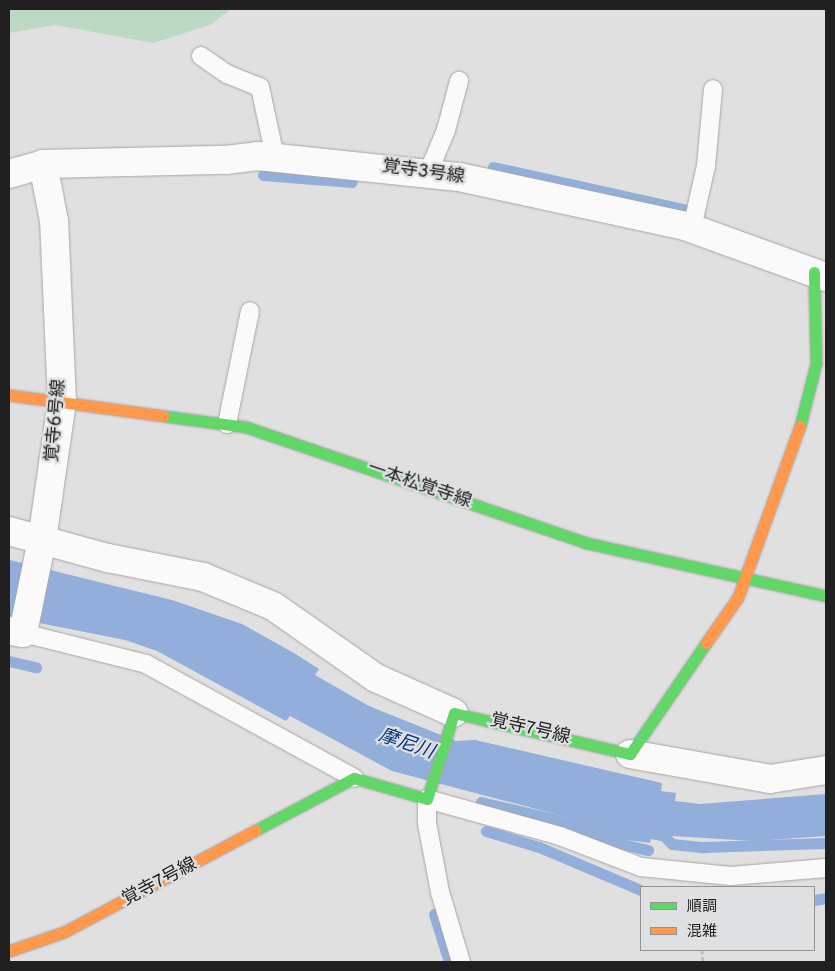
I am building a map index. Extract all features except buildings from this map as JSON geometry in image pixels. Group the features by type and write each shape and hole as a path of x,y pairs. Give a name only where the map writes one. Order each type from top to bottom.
{"street":[{"name":"覚寺3号線","path":"9,174 43,164 275,157 428,173 692,228 820,275"},
{"name":"覚寺6号線","path":"18,629 40,548 62,402 54,221 43,164"},
{"path":"820,275 816,363 795,446 743,579 738,597 630,754 770,779 826,770"},
{"name":"一本松覚寺線","path":"9,395 246,427 587,543 826,596"},
{"path":"9,531 40,548 203,577 273,606 376,678 452,722 429,795 354,778"},
{"name":"覚寺7号線","path":"452,722 630,754"},
{"name":"覚寺7号線","path":"9,951 41,943 72,928 354,778"}],"lane":[{"path":"201,56 227,74 260,87 275,157"},
{"path":"428,173 446,130 459,81"},
{"path":"692,228 706,166 713,89"},
{"path":"227,424 250,311"},
{"path":"18,629 146,664 354,778"},
{"path":"461,962 440,892 427,823 429,795 560,836 641,867 730,876 826,868"}],"green space":[{"path":"9,9 231,9 210,25 153,43 55,25 9,33"}],"water":[{"name":"摩尼川","path":"46,569 172,600 242,624 319,669 315,675 369,706 456,741 475,740 662,783 661,791 676,793 675,801 700,804 826,794 826,836 753,841 672,836 670,843 651,839 650,843 619,839 555,814 392,771 290,716 286,721 157,651 125,640 9,617 9,570 25,574"}],"waterway":[{"path":"493,167 683,209"},
{"path":"263,175 352,182"},
{"path":"9,565 25,569"},
{"path":"9,661 36,667"},
{"path":"481,802 554,819 613,842 648,850"},
{"path":"486,831 539,847 640,890"},
{"path":"667,839 672,844 703,847 826,843"},
{"path":"815,900 826,898"},
{"path":"434,914 449,962"}],"traffic: fast":[{"path":"800,426 816,363 814,272"},
{"path":"164,416 246,427 587,543 826,596"},
{"path":"256,830 354,778 427,799 454,713 630,754 706,643"}],"traffic: slow":[{"path":"9,395 164,416"},
{"path":"706,643 738,597 800,426"},
{"path":"9,951 64,932 256,830"}]}
